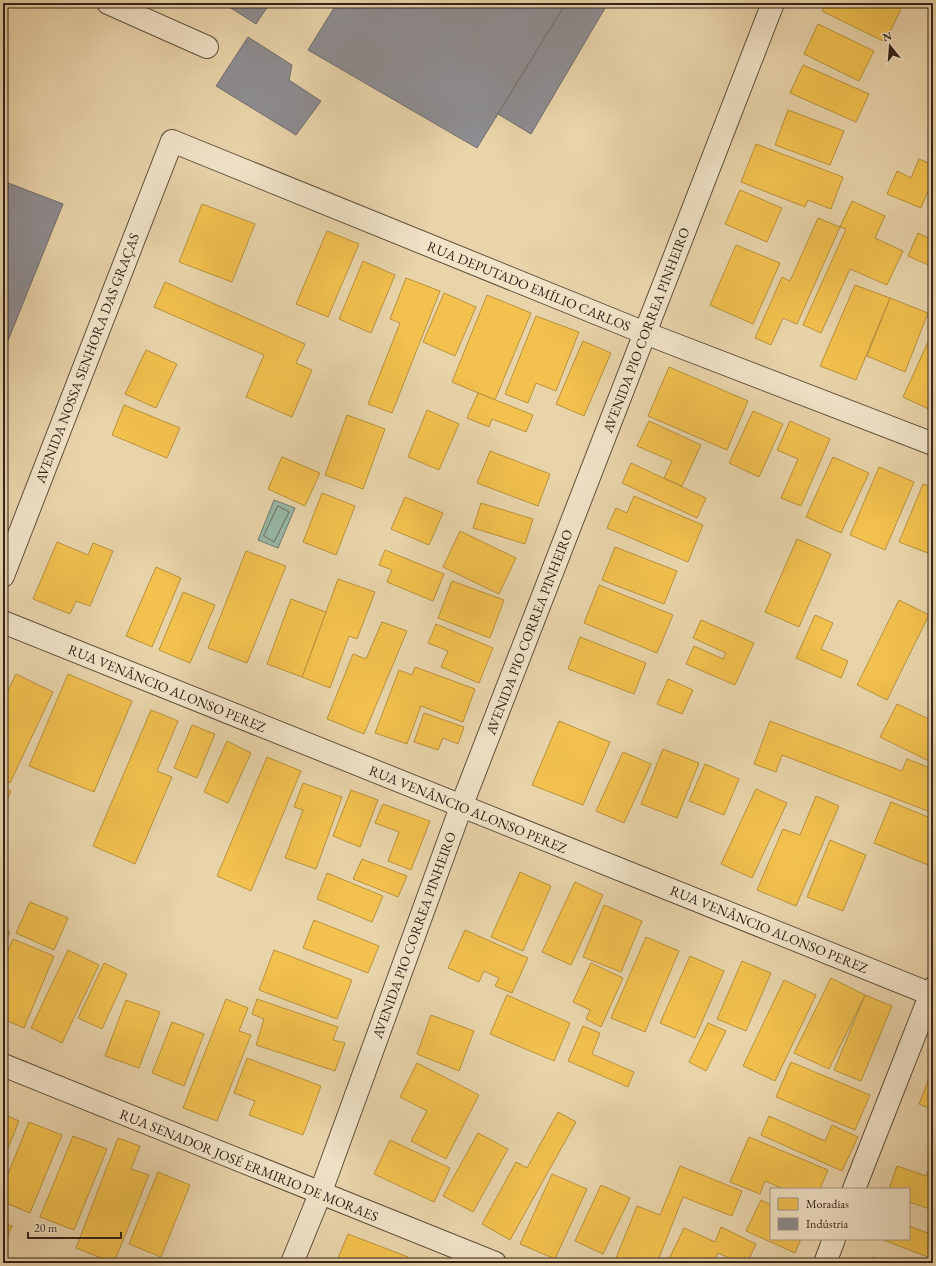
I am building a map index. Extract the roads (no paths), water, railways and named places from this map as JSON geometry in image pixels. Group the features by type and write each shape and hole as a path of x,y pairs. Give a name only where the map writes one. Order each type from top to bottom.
{"street":[{"path":"108,3 207,48"},
{"name":"AVENIDA PIO CORREA PINHEIRO","path":"292,1263 320,1194 461,807 773,3"},
{"name":"RUA DEPUTADO EMÍLIO CARLOS","path":"172,141 645,333 933,444"},
{"name":"AVENIDA NOSSA SENHORA DAS GRAÇAS","path":"3,576 172,141"},
{"name":"RUA VENÂNCIO ALONSO PEREZ","path":"3,622 461,807 932,992"},
{"path":"854,1188 932,992"},
{"name":"RUA SENADOR JOSÉ ERMIRIO DE MORAES","path":"3,1065 320,1194 495,1263"},
{"path":"824,1263 834,1240"}],"water":[{"path":"274,500 295,508 278,548 258,540"}]}
